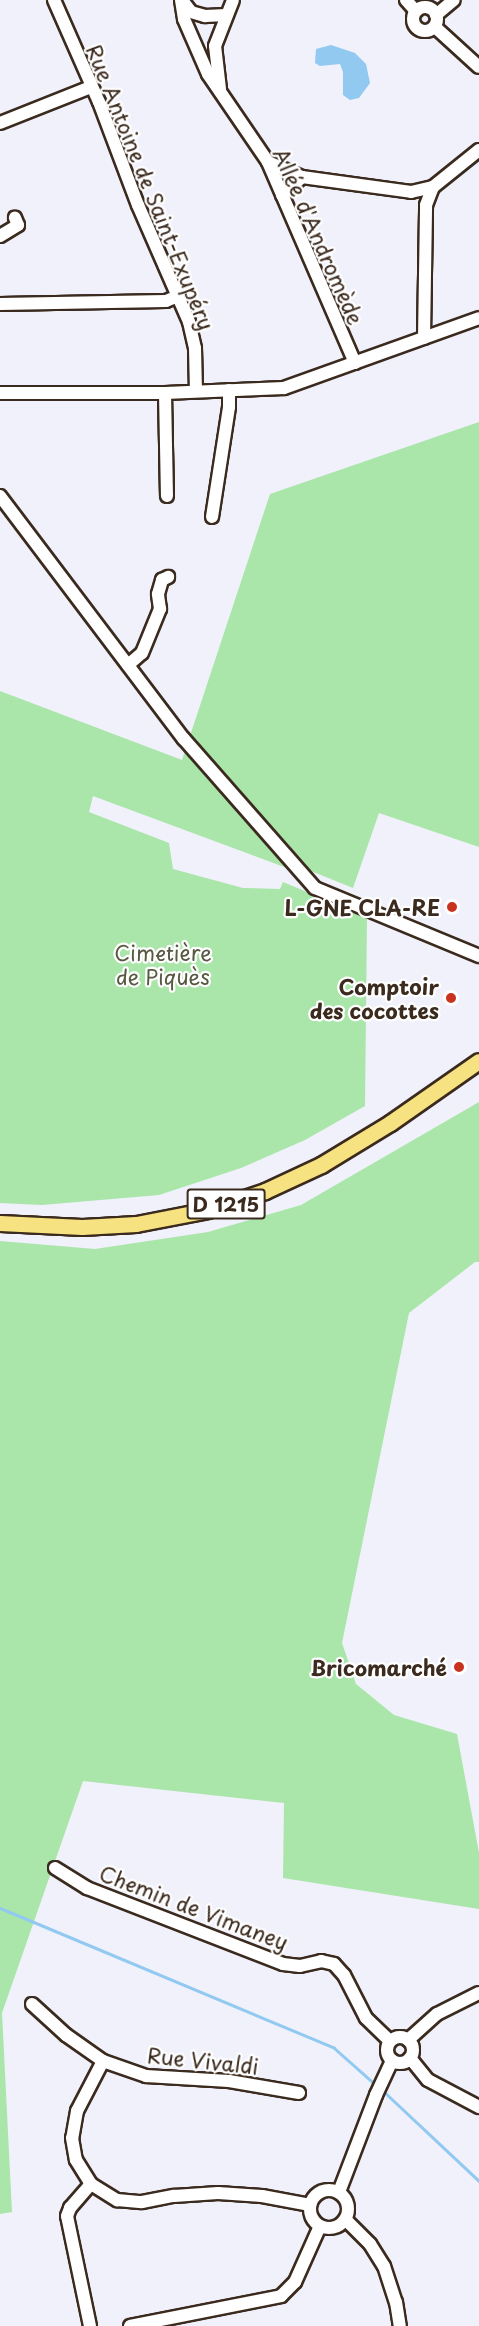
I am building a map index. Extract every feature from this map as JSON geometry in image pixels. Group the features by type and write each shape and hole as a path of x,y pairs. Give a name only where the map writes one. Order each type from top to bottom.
{"main road":[{"name":"D 1215","path":"0,1223 82,1227 136,1224 208,1210 265,1191 321,1165 428,1098 479,1060"},
{"path":"428,1098 479,1070"}],"street":[{"name":"Rue Antoine de Saint-Exupéry","path":"54,0 99,102 138,205 189,322 195,348 196,391"},
{"path":"182,0 191,12 205,16 226,15"},
{"name":"Allée d'Andromède","path":"182,0 188,28 208,74 268,162 355,363"},
{"path":"221,93 215,46 233,0"},
{"path":"406,0 428,12 479,67"},
{"path":"428,12 454,0"},
{"path":"0,123 91,87"},
{"path":"268,162 302,177 411,192 433,187 479,150"},
{"path":"282,195 302,177"},
{"path":"424,338 426,205 433,187"},
{"path":"411,192 426,205"},
{"path":"0,236 18,225 15,218"},
{"path":"0,304 166,301 178,296"},
{"path":"0,393 165,393 284,388 479,318"},
{"path":"212,517 229,408 229,390"},
{"path":"165,393 167,496"},
{"path":"0,496 184,739 315,888 479,956"},
{"path":"128,665 142,653 160,609 158,594 162,580 168,576"},
{"name":"Chemin de Vimaney","path":"54,1868 87,1888 282,1964 300,1966 321,1961 334,1964 344,1975 366,2018 390,2041"},
{"path":"408,2040 437,2014 479,1993"},
{"name":"Rue Vivaldi","path":"32,2004 66,2035 103,2061 146,2076 229,2081 299,2092"},
{"path":"397,2037 408,2040 412,2047 410,2058 404,2062 392,2061 387,2054 390,2041 397,2037"},
{"path":"410,2058 428,2080 479,2107"},
{"path":"103,2061 77,2111 72,2138 76,2160 91,2184 117,2200 142,2202 174,2196 218,2193 262,2196 310,2205"},
{"path":"339,2192 378,2090 392,2061"},
{"path":"90,2326 68,2216 70,2208 91,2184"},
{"path":"346,2220 330,2228 320,2226 312,2218 310,2205 320,2192 326,2190 339,2192 347,2202 346,2220 365,2238 384,2266 396,2302 400,2326"},
{"path":"130,2326 281,2296 295,2282 320,2226"}],"green space":[{"name":"Cimetière de Piquès","path":"479,422 479,847 379,813 353,888 311,871 295,871 93,796 89,812 169,843 173,869 243,888 280,889 283,882 367,917 365,1106 305,1140 241,1168 159,1195 42,1205 0,1203 0,691 182,760 270,494"},
{"path":"479,1102 479,1262 475,1262 409,1313 342,1643 356,1684 394,1715 457,1734 479,1853 479,1909 283,1878 284,1803 83,1781 2,2013 12,2212 0,2214 0,1241 95,1249 208,1232 301,1205"}],"water":[{"path":"331,45 355,53 366,64 370,83 359,98 350,100 343,95 343,72 340,64 320,66 315,63 316,49"}],"waterway":[{"path":"437,38 455,53"},
{"path":"443,187 479,159"},
{"path":"0,1908 334,2048 377,2086"},
{"path":"382,2090 479,2181"}],"place":[{"name":"L-GNE CLA-RE","path":"452,907"},
{"name":"Comptoir des cocottes","path":"451,998"},
{"name":"Bricomarché","path":"459,1667"}]}
